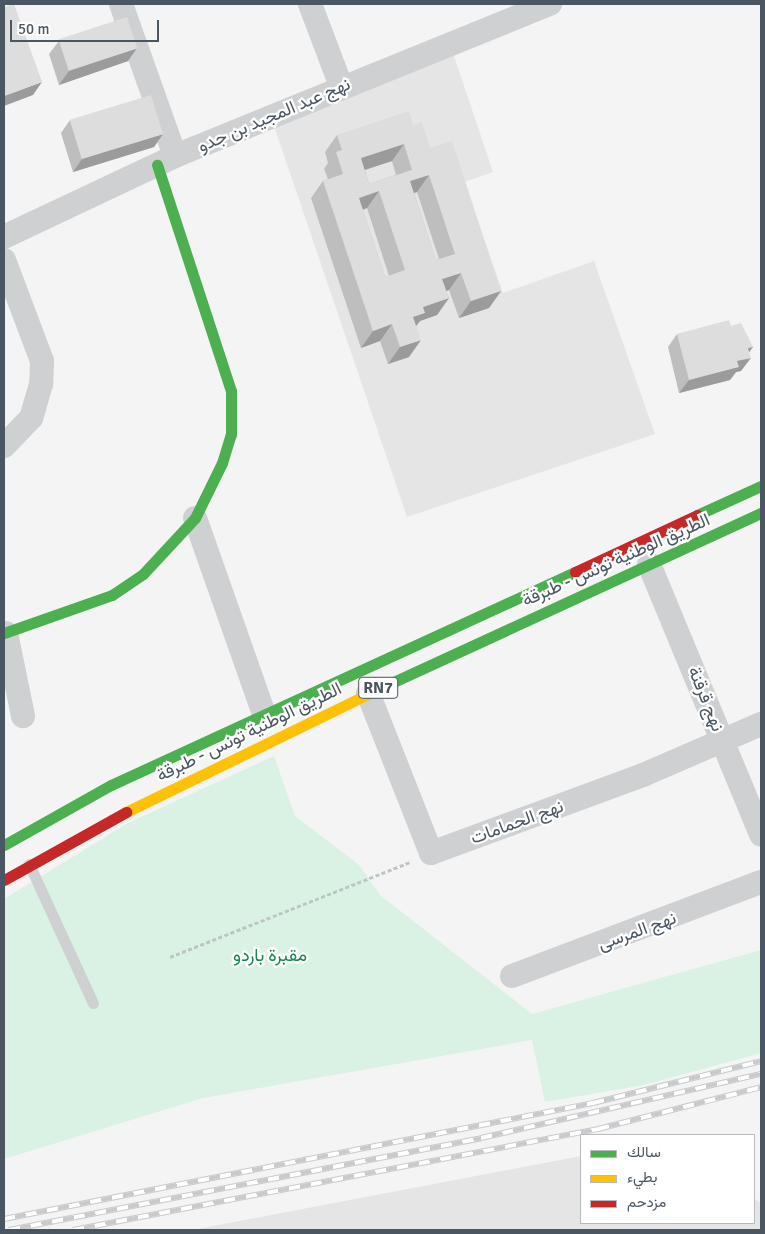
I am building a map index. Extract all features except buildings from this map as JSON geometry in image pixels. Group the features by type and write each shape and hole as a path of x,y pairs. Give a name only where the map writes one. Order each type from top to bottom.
{"main road":[{"path":"5,633 112,595 143,574 195,518 231,434 231,391 166,160"},
{"name":"الطريق الوطنية تونس - طبرقة","path":"4,845 26,831 264,714 761,486"},
{"name":"الطريق الوطنية تونس - طبرقة","path":"4,880 29,864 368,693 761,513"}],"street":[{"path":"120,4 166,160"},
{"path":"310,4 341,86"},
{"name":"نهج عبد المجيد بن جدو","path":"4,237 166,160 341,86 550,4"},
{"path":"4,260 42,361 42,384 31,418 4,446"},
{"path":"195,518 264,714"},
{"name":"نهج قرقنة","path":"649,564 761,835"},
{"path":"5,633 23,716"},
{"path":"368,693 431,853"},
{"name":"نهج الحمامات","path":"431,853 723,741 761,724"},
{"path":"4,838 26,831"},
{"name":"نهج المرسى","path":"512,976 761,882"}],"lane":[{"path":"29,864 93,1002"}],"path":[{"path":"170,958 431,853"}],"shaded area":[{"path":"453,53 493,172 464,182 503,293 594,261 655,434 407,517 273,123"},
{"path":"580,1156 580,1224 755,1224 755,1200 761,1203 761,1230 192,1230"}],"green space":[{"name":"مقبرة باردو","path":"274,756 295,816 359,865 380,895 532,1014 761,950 761,1053 644,1085 545,1102 532,1040 203,1098 4,1159 4,899 128,823"}],"railway":[{"path":"4,1219 593,1103 761,1061"},
{"path":"9,1230 481,1138 761,1074"},
{"path":"73,1230 598,1129 761,1087"}],"traffic: fast":[{"path":"4,633 112,595 143,574 195,518 222,463 231,434 231,391 157,165"},
{"path":"697,515 761,486"},
{"path":"376,690 761,513"},
{"path":"4,845 111,785 575,572"}],"traffic: slow":[{"path":"126,812 376,690"}],"traffic: jam":[{"path":"575,572 697,515"},
{"path":"4,880 126,812"}]}
